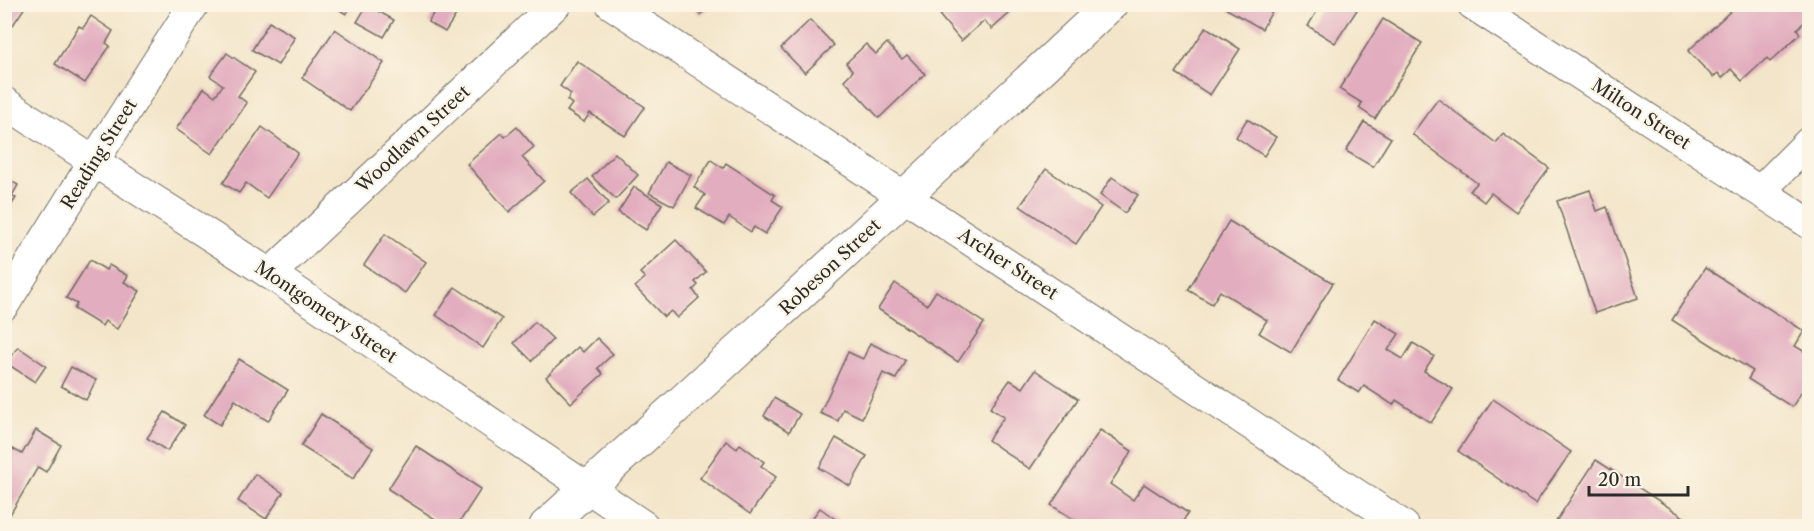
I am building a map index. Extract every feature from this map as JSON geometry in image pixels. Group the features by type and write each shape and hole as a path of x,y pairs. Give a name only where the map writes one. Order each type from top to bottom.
{"main road":[{"name":"Robeson Street","path":"546,526 1111,4"}],"street":[{"name":"Reading Street","path":"4,305 194,4"},
{"name":"Woodlawn Street","path":"270,274 556,4"},
{"name":"Archer Street","path":"610,4 1404,526"},
{"name":"Milton Street","path":"1472,4 1809,224"},
{"name":"Montgomery Street","path":"4,102 270,274 644,526"},
{"path":"1760,191 1809,141"}],"building":[{"path":"4,4 27,4 13,25 4,19"},
{"path":"330,4 352,4 346,14"},
{"path":"418,4 463,4 445,32 428,22 433,14"},
{"path":"691,4 712,4 700,15"},
{"path":"963,4 1020,4 992,29 984,21 961,41 940,16 952,5 956,10"},
{"path":"1225,4 1276,4 1262,29 1223,7"},
{"path":"1321,4 1349,4 1357,10 1335,43 1308,26"},
{"path":"1738,4 1810,4 1810,17 1797,29 1800,34 1770,62 1767,58 1742,81 1731,69 1722,78 1718,73 1713,77 1688,51"},
{"path":"367,5 394,20 384,37 357,22"},
{"path":"91,16 113,31 106,43 110,46 85,83 55,64 79,26 83,28"},
{"path":"1383,19 1422,43 1375,119 1359,108 1362,103 1339,89"},
{"path":"810,20 834,45 805,73 781,48"},
{"path":"269,22 295,37 278,65 252,50"},
{"path":"1206,27 1240,49 1210,95 1176,73"},
{"path":"335,29 384,63 350,111 302,78"},
{"path":"887,43 902,59 907,55 925,74 879,118 844,80 853,71 846,63 866,44 876,54"},
{"path":"227,53 255,72 238,96 247,103 212,154 176,129 204,88 215,96 223,85 210,76"},
{"path":"577,61 645,107 625,136 590,113 584,122 567,111 572,104 567,100 571,94 560,86"},
{"path":"1438,99 1496,143 1503,134 1549,168 1516,212 1491,193 1484,202 1470,191 1477,183 1412,134"},
{"path":"1247,119 1276,137 1264,156 1236,137"},
{"path":"1364,122 1391,138 1373,167 1346,151"},
{"path":"262,127 298,153 267,198 246,183 239,193 223,183"},
{"path":"517,127 534,147 522,157 544,181 509,212 467,164 502,133 505,137"},
{"path":"615,153 638,175 616,199 592,177"},
{"path":"711,160 723,168 726,163 775,195 772,200 783,207 765,234 754,227 751,232 729,217 724,225 696,208 705,195 694,187"},
{"path":"666,162 691,175 674,206 649,193"},
{"path":"1046,169 1101,207 1076,244 1020,206"},
{"path":"4,177 18,185 12,196 16,198 4,216"},
{"path":"1112,177 1138,195 1125,213 1100,195"},
{"path":"588,179 609,203 593,217 571,193"},
{"path":"634,187 662,204 646,230 618,212"},
{"path":"1590,190 1597,211 1607,207 1638,298 1595,313 1557,201"},
{"path":"1229,221 1333,283 1291,352 1259,333 1267,320 1220,291 1212,304 1188,290"},
{"path":"385,234 426,262 405,293 364,265"},
{"path":"676,240 706,272 695,282 698,285 693,290 699,298 677,318 671,311 664,317 635,287 645,278 640,273"},
{"path":"90,260 106,270 109,265 128,276 124,282 140,291 117,329 105,321 102,326 74,309 77,304 66,298"},
{"path":"1705,268 1804,331 1795,346 1810,355 1810,379 1792,407 1748,379 1753,371 1672,320"},
{"path":"895,283 927,305 936,291 984,323 958,362 878,309"},
{"path":"455,287 502,319 483,348 436,315"},
{"path":"1375,319 1399,334 1388,350 1403,359 1413,343 1434,356 1424,371 1453,389 1431,423 1396,400 1393,405 1364,386 1359,393 1338,380"},
{"path":"535,322 553,339 532,361 514,343"},
{"path":"597,338 613,354 598,368 603,374 571,403 546,377 578,347 583,352"},
{"path":"870,343 905,360 896,379 883,373 862,418 843,409 838,421 820,413 848,352 863,359"},
{"path":"18,347 46,366 35,382 6,363"},
{"path":"239,359 288,390 268,421 235,400 220,425 204,415"},
{"path":"71,367 96,380 86,400 61,386"},
{"path":"1035,370 1078,399 1030,469 988,440 1004,417 990,408 1010,380 1023,388"},
{"path":"774,398 800,414 789,432 764,416"},
{"path":"1493,399 1571,452 1535,504 1458,451"},
{"path":"165,412 185,425 167,451 147,438"},
{"path":"321,414 373,448 353,479 301,446"},
{"path":"36,430 61,445 46,472 38,467 8,518 4,516 4,444 22,454"},
{"path":"1100,430 1132,451 1110,484 1133,500 1144,484 1188,513 1180,526 1084,526 1051,505"},
{"path":"836,438 867,456 850,486 819,468"},
{"path":"726,441 737,449 740,444 764,462 761,466 776,477 750,514 700,478"},
{"path":"416,446 481,489 457,526 446,526 388,489"},
{"path":"1596,460 1690,521 1687,526 1553,526"},
{"path":"255,474 283,493 266,519 238,501"},
{"path":"820,508 845,526 806,526"}]}
